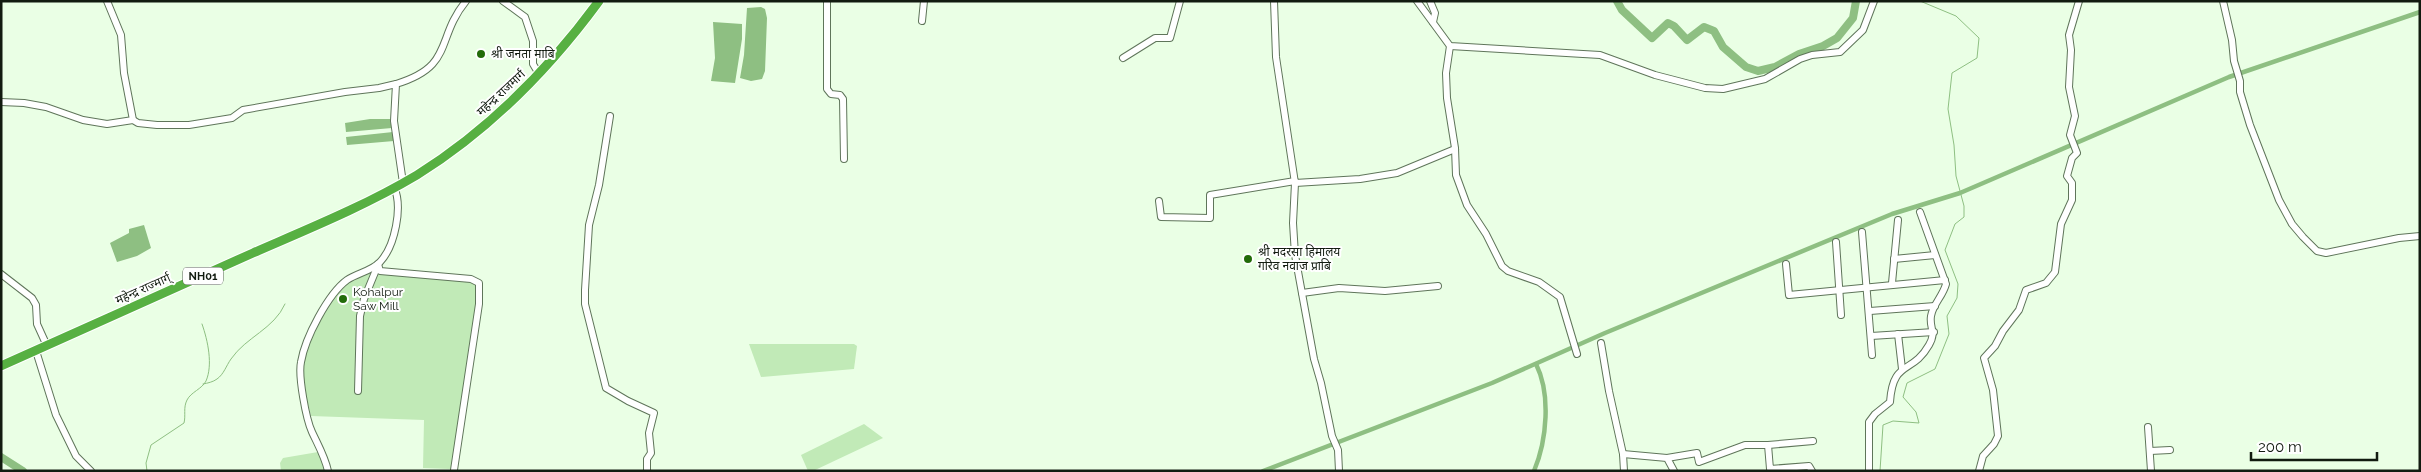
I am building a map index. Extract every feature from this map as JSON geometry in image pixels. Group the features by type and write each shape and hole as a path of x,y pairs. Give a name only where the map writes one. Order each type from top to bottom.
{"highway":[{"name":"महेन्द्र राजमार्ग","path":"402,183 478,131 539,74 567,44 599,1"},
{"name":"महेन्द्र राज्मार्ग्","path":"1,366 349,211 402,183"}],"street":[{"path":"107,1 121,34 124,73 133,120"},
{"path":"1,102 24,103 46,107 95,123 107,124 133,120 138,123 157,125 189,125 232,118 243,110 379,88 396,84 423,73 434,65 455,19 466,1"},
{"path":"503,1 525,17 533,41 533,64 539,74"},
{"path":"827,1 827,89 831,94 840,96 843,99 844,159"},
{"path":"922,21 924,1"},
{"path":"1123,58 1155,38 1170,38 1180,1"},
{"path":"1274,1 1276,57 1295,182 1293,235 1314,360 1321,383 1332,436 1338,450 1339,471"},
{"path":"1418,1 1450,46 1446,73 1447,98 1455,149 1456,175 1464,199 1502,266 1520,276 1539,282 1560,297 1577,353"},
{"path":"1430,1 1435,13 1433,22"},
{"path":"1450,46 1600,56 1655,75 1706,88 1723,89 1765,79 1800,59 1812,55 1840,52 1863,30 1874,1"},
{"path":"1979,471 1983,456 1996,442 1998,436 1993,390 1984,358 1994,348 2003,331 2019,310 2026,290 2046,283 2055,272 2061,224 2072,200 2072,183 2067,176 2072,158 2077,152 2070,135 2075,116 2069,87 2072,50 2068,35 2079,1"},
{"path":"2224,1 2232,40 2234,64 2240,78 2240,92 2250,125 2279,200 2292,224 2320,252 2334,252 2399,238 2420,236"},
{"path":"396,84 394,121 402,183"},
{"path":"610,116 600,185 589,225 585,304 606,388 628,402 654,413 649,433 651,453 647,459 647,471"},
{"path":"1160,201 1161,217 1210,218 1210,195 1295,182 1360,179 1397,173 1455,149"},
{"path":"358,391 360,316 364,298 378,264 391,246 398,209 398,197 394,187"},
{"path":"1869,471 1869,422 1875,414 1890,402 1893,380 1902,369 1919,360 1931,342 1934,332 1931,317 1944,291 1945,280 1920,212"},
{"path":"1892,283 1898,220"},
{"path":"1862,232 1868,286 1872,354"},
{"path":"1836,242 1842,315"},
{"path":"1894,259 1935,255"},
{"path":"378,264 380,271 471,279 479,282 479,304 454,470"},
{"path":"328,471 309,424 301,382 301,360 313,328 337,290 347,280 378,264"},
{"path":"1786,264 1789,295 1892,283 1945,280"},
{"path":"1,274 32,298 36,305 36,324 47,346"},
{"path":"1302,293 1339,288 1385,292 1438,286"},
{"path":"1870,311 1935,306"},
{"path":"1871,336 1934,332"},
{"path":"1898,334 1902,369"},
{"path":"1601,343 1623,454 1624,471"},
{"path":"36,351 56,415 76,456 91,471"},
{"path":"2148,427 2151,471"},
{"path":"1623,454 1666,458 1697,453 1699,462 1745,445 1813,441"},
{"path":"1768,445 1770,469 1809,466 1812,471"},
{"path":"2150,451 2170,450"},
{"path":"1666,458 1672,470"}],"shaded area":[{"path":"761,7 765,9 767,18 765,71 762,79 751,81 740,78 744,55 747,8"},
{"path":"713,22 742,24 742,39 735,83 711,81 715,58"},
{"path":"370,119 390,119 392,128 346,132 345,123"},
{"path":"393,132 394,141 347,145 346,137"},
{"path":"144,225 151,248 137,256 117,262 110,243 129,233 129,229"},
{"path":"371,271 476,283 478,294 451,469 423,468 424,420 311,416 303,375 306,353 314,332 325,311 344,286"},
{"path":"749,344 854,344 857,346 854,369 761,377"},
{"path":"864,424 883,438 813,471 808,471 801,455"},
{"path":"318,452 325,471 281,471 280,463 283,458"}],"waterway":[{"path":"1617,1 1622,10 1652,38 1668,23 1674,26 1687,40 1704,27 1714,31 1723,47 1746,67 1758,71 1775,67 1799,54 1823,46 1837,38 1853,18 1856,1"},
{"path":"1880,471 1883,425 1893,421 1919,423 1916,412 1903,397 1907,383 1935,369 1949,334 1947,316 1957,298 1958,284 1945,250 1955,224 1964,217 1964,206 1956,176 1954,145 1948,109 1952,73 1977,58 1979,38 1956,16 1920,1"},
{"path":"1263,471 1492,383 1605,333 1892,214 1960,193 2229,77 2420,12"},
{"path":"203,384 212,382 219,377 237,351 267,327 280,313 285,304"},
{"path":"147,471 146,463 151,445 184,423 187,400 206,381 209,368 209,353 202,324"},
{"path":"1534,471 1542,445 1545,417 1544,389 1536,364"},
{"path":"1,457 23,471"}],"place":[{"name":"श्री जनता माबि","path":"481,54"},
{"name":"श्री मदरसा हिमालय गरिव नवाज प्राबि","path":"1248,259"},
{"name":"Kohalpur Saw Mill","path":"343,299"}]}
